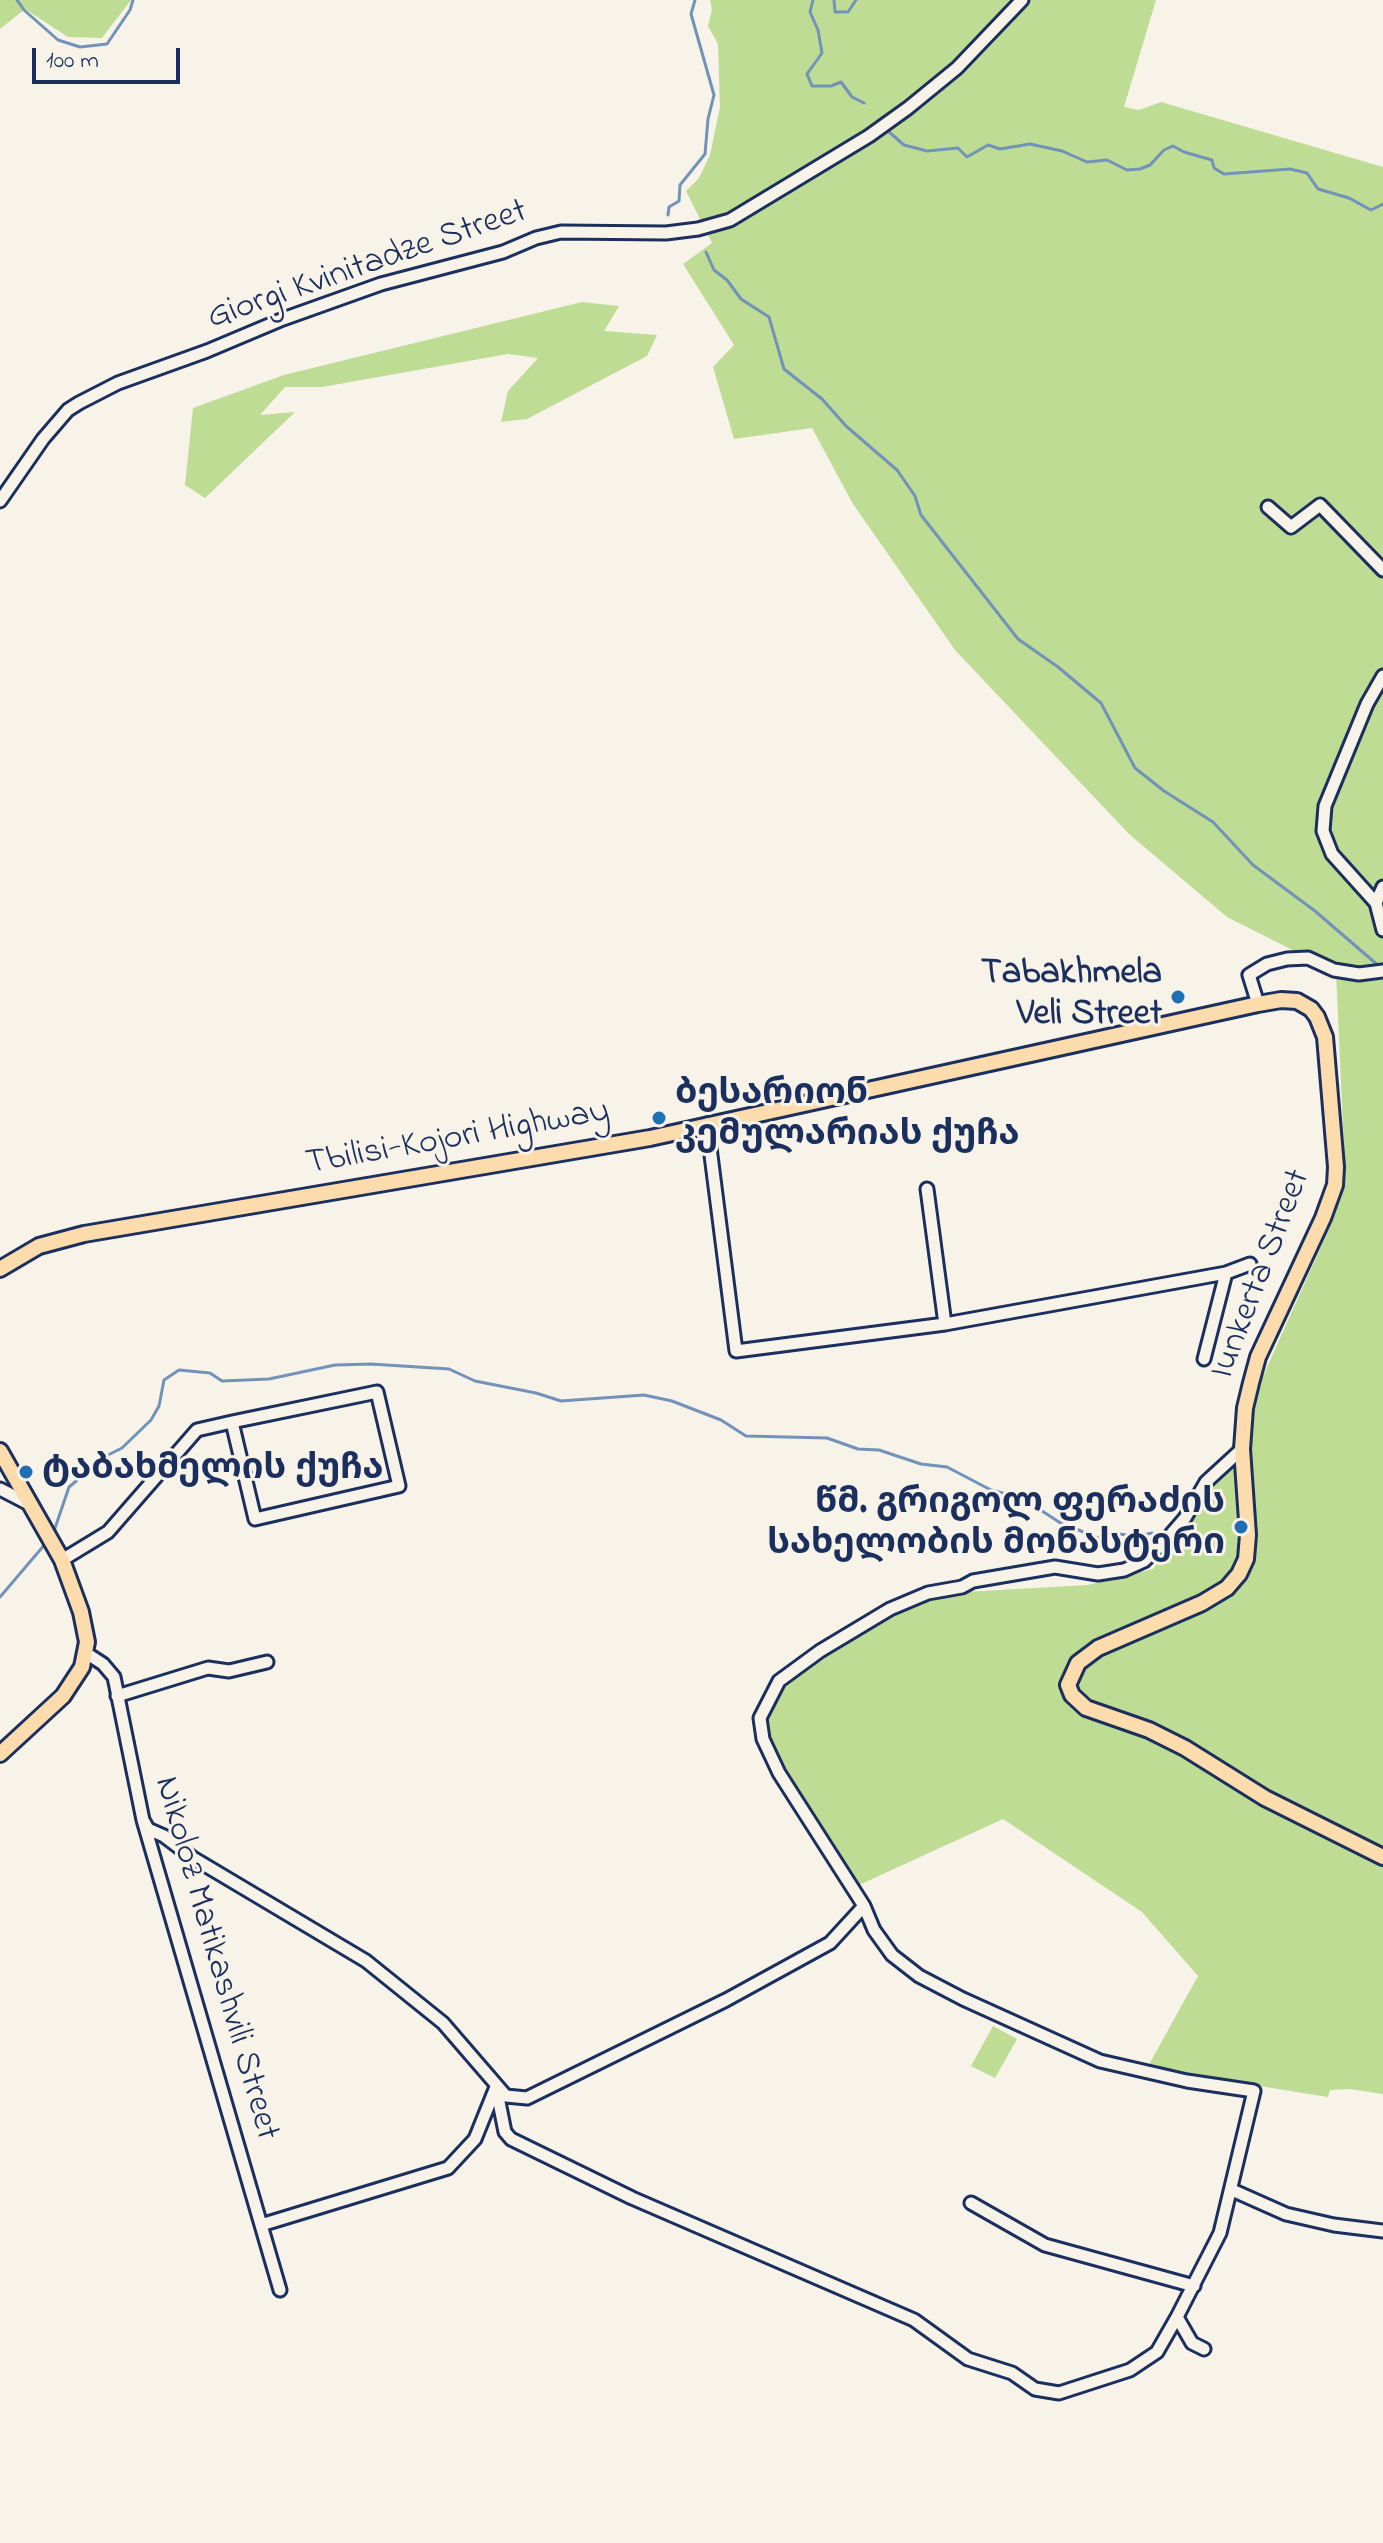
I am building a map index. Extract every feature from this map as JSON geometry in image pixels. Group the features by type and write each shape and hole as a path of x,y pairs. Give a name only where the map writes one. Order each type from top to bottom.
{"main road":[{"name":"Iunkerta Street","path":"1258,1004 1297,1001 1311,1009 1322,1026 1336,1167 1335,1185 1323,1218 1258,1357 1245,1408 1242,1449 1248,1535 1246,1559 1227,1588 1202,1603 1098,1648 1078,1663 1068,1685 1072,1695 1086,1708 1149,1730 1185,1748 1265,1798 1383,1857"},
{"name":"Tbilisi-Kojori Highway","path":"0,1269 39,1246 84,1234 650,1138 1258,1004"},
{"path":"0,1451 62,1560 85,1628 86,1653 77,1677 63,1696 0,1754"}],"street":[{"name":"Giorgi Kvinitadze Street","path":"0,501 43,439 68,410 118,383 283,319 381,284 503,252 536,238 561,232 666,233 698,229 730,220 869,136 908,108 957,68 1022,0"},
{"path":"1268,507 1291,527 1320,505 1383,570"},
{"path":"1383,676 1367,704 1325,806 1323,831 1332,854 1376,903 1383,930"},
{"path":"1376,903 1383,887"},
{"path":"1258,1004 1249,975 1267,964 1308,958 1334,970 1359,974 1383,971"},
{"path":"707,1124 736,1351 945,1324 1226,1273 1250,1264"},
{"path":"927,1189 945,1324"},
{"path":"1204,1359 1226,1273"},
{"path":"62,1560 108,1532 197,1430 232,1422 377,1392 399,1486 255,1519 232,1422"},
{"path":"496,2087 505,2132 511,2139 632,2198 914,2320 968,2359 1012,2373 1035,2389 1059,2393 1130,2370 1157,2352 1220,2233 1254,2091 1187,2081 1100,2061 919,1976 892,1955 874,1930 864,1906 779,1773 763,1739 760,1718 779,1681 820,1651 890,1609 928,1593 962,1587 973,1581 1055,1567 1098,1574 1124,1570 1144,1561 1185,1518 1206,1482 1242,1449"},
{"path":"0,1489 33,1506"},
{"name":"Nikoloz Matikashvili Street","path":"86,1653 103,1664 114,1677 143,1820 280,2290"},
{"path":"117,1696 208,1668 229,1671 267,1662"},
{"path":"143,1820 148,1829 164,1836 193,1858 366,1961 443,2023 506,2096 527,2098 726,2000 830,1943 864,1906"},
{"path":"261,2225 448,2168 475,2139 496,2087"},
{"path":"1232,2190 1286,2214 1334,2225 1383,2231"},
{"path":"971,2203 1045,2245 1194,2286"},
{"path":"1177,2317 1192,2343 1204,2349"}],"green space":[{"path":"0,0 131,0 102,38 68,37 25,9 0,29"},
{"path":"710,0 1156,0 1124,107 1139,110 1161,102 1383,167 1383,2094 1350,2089 1330,2090 1328,2097 1147,2068 1198,1976 1142,1912 1003,1819 859,1885 780,1771 765,1738 763,1717 780,1683 891,1611 930,1597 964,1592 1088,1585 1153,1569 1221,1470 1332,1222 1343,1191 1344,1148 1336,972 1227,917 1129,834 955,650 853,504 812,428 734,439 713,367 734,345 683,264 712,243 686,191 699,178 710,155 720,107 718,44 708,26 712,10"},
{"path":"582,302 619,306 604,331 657,335 647,356 527,419 501,422 508,391 538,358 508,354 322,387 285,387 260,415 295,412 205,498 185,485 193,408 284,375"},
{"path":"993,2026 1017,2039 995,2078 971,2066"}],"waterway":[{"path":"17,0 58,40 80,47 107,44 130,10 133,0"},
{"path":"668,215 669,207 679,201 680,185 705,154 714,95 691,14 695,0"},
{"path":"813,0 810,12 818,30 822,53 807,74 812,86 831,86 841,82 852,97 864,103"},
{"path":"834,0 835,12 848,12 856,0"},
{"path":"889,132 904,145 927,151 958,148 967,157 988,145 1000,149 1030,144 1062,151 1087,162 1107,160 1127,170 1150,165 1164,150 1173,146 1212,160 1214,168 1224,174 1290,169 1307,173 1318,189 1349,198 1371,210 1383,204"},
{"path":"706,252 714,270 727,280 741,299 769,317 784,369 822,399 846,426 897,470 915,496 921,515 1018,639 1101,703 1135,768 1164,791 1213,822 1253,865 1315,911 1380,967"},
{"path":"53,1534 69,1487 106,1456 122,1448 151,1420 159,1406 164,1380 179,1370 210,1373 222,1381 269,1379 335,1365 371,1364 449,1369 475,1381 561,1401 644,1395 672,1401 721,1420 746,1436 827,1438 858,1449 879,1450 921,1464 947,1467 991,1490 1022,1498 1059,1522 1098,1538 1152,1533"},
{"path":"0,1597 46,1543"}],"place":[{"name":"Tabakhmela Veli Street","path":"1178,997"},
{"name":"ბესარიონ კემულარიას ქუჩა","path":"659,1118"},
{"name":"ტაბახმელის ქუჩა","path":"26,1472"},
{"name":"წმ. გრიგოლ ფერაძის სახელობის მონასტერი","path":"1241,1527"}]}
